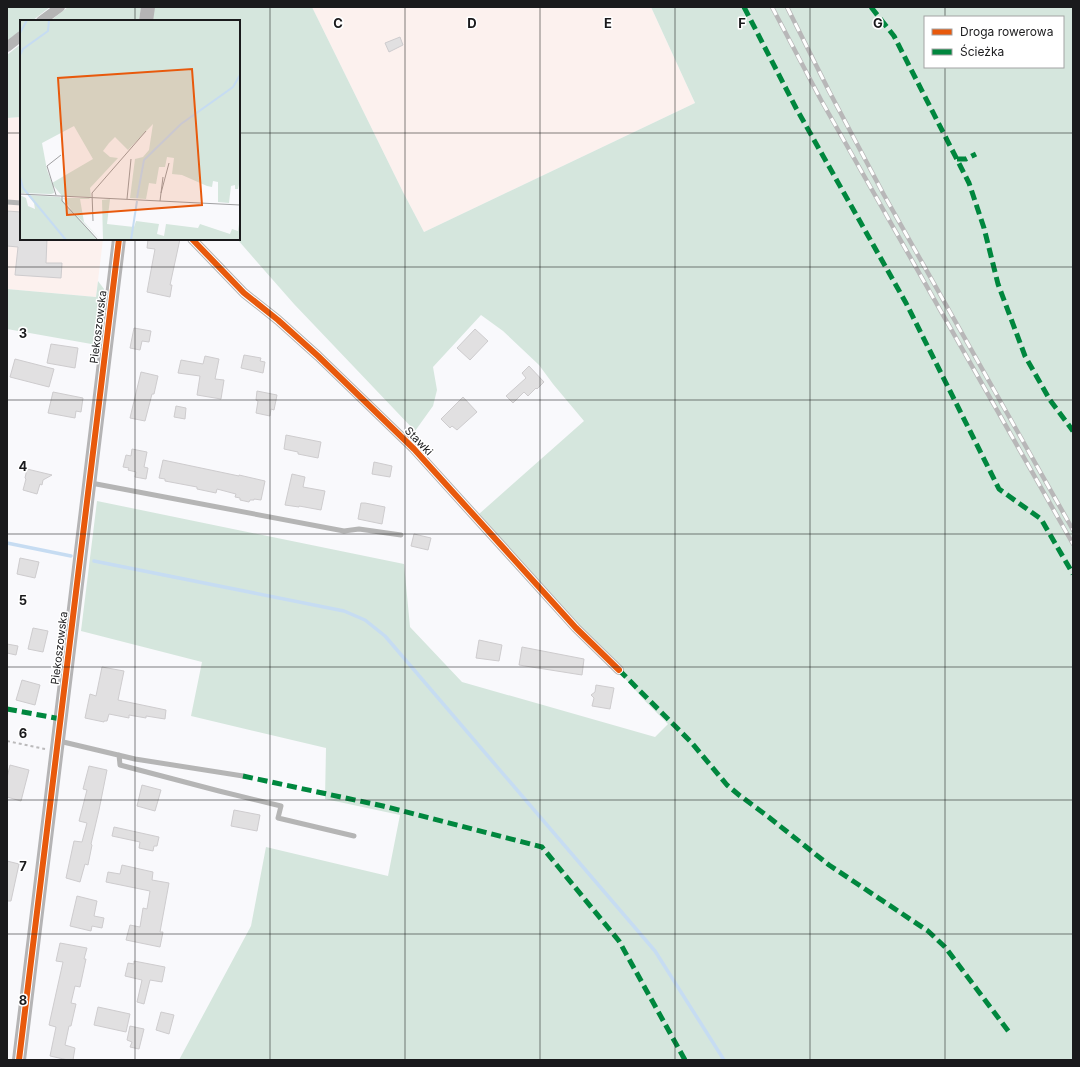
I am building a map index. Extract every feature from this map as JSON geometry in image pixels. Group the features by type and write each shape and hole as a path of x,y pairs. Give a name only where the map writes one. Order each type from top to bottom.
{"main road":[{"path":"146,20 148,7"},
{"name":"Piekoszowska","path":"19,1060 119,240"}],"street":[{"path":"42,20 60,7"},
{"path":"7,47 20,37"},
{"name":"Stawki","path":"193,240 244,293 278,320 318,356 414,449 576,628 619,670"}],"lane":[{"path":"7,202 20,203"},
{"path":"90,483 344,532 359,529 401,535"},
{"path":"57,746 243,776"},
{"path":"119,755 120,765 281,806 278,818 354,836"}],"path":[{"path":"7,741 57,746"}],"shaded area":[{"path":"7,7 50,7 33,20 20,20 20,31 7,41"},
{"path":"68,7 141,7 139,20 51,20"},
{"path":"148,7 312,7 424,232 695,103 651,7 1073,7 1073,1060 179,1060 251,926 266,847 388,876 400,815 325,799 326,748 191,716 202,662 81,631 97,501 404,564 410,627 462,682 655,737 668,724 645,701 479,514 584,421 539,365 503,331 481,315 433,367 437,390 433,406 415,431 294,304 238,240 240,240 240,20 146,20"},
{"path":"312,7 651,7 695,103 424,232"},
{"path":"20,45 20,117 7,118 7,55"},
{"path":"20,117 20,240 103,240 96,297 7,289 7,118"},
{"path":"98,281 104,289 97,345 7,329 7,289 96,297"}],"building":[{"path":"400,37 403,45 389,52 385,43"},
{"path":"7,211 20,212 20,240 47,240 46,263 62,263 61,278 15,275 18,247 7,246"},
{"path":"148,240 180,240 170,285 172,285 170,297 147,292 155,249 147,248"},
{"path":"134,328 151,331 149,342 142,341 140,350 130,348"},
{"path":"475,329 488,341 470,360 457,348"},
{"path":"51,344 78,348 75,368 47,363"},
{"path":"244,355 261,358 260,361 265,362 263,373 241,368"},
{"path":"205,356 219,359 215,379 224,380 221,399 197,395 200,376 178,373 181,360 203,364"},
{"path":"15,359 54,369 49,387 10,377"},
{"path":"529,366 544,382 528,396 524,392 513,403 506,396 526,378 522,373"},
{"path":"141,372 158,376 145,421 130,418"},
{"path":"257,391 277,395 274,410 271,409 270,416 256,413 258,401 256,400"},
{"path":"53,392 83,398 81,412 76,411 75,418 48,413"},
{"path":"463,397 477,412 457,430 452,426 450,428 441,419"},
{"path":"176,406 186,408 185,419 174,417"},
{"path":"286,435 321,442 318,458 298,454 298,452 284,449"},
{"path":"132,449 147,452 144,467 148,468 146,479 135,477 136,472 128,470 129,468 123,467 126,455 131,456"},
{"path":"163,460 265,481 261,500 254,499 250,500 249,502 235,497 236,494 217,489 216,493 197,489 197,487 165,481 165,479 159,478"},
{"path":"374,462 392,466 390,477 372,474"},
{"path":"27,469 52,475 43,480 37,494 23,490"},
{"path":"292,474 305,477 303,487 325,491 321,510 285,505"},
{"path":"361,503 385,507 382,524 358,519"},
{"path":"414,534 431,538 428,550 411,546"},
{"path":"20,558 39,562 35,578 17,574"},
{"path":"33,628 48,631 43,652 28,649"},
{"path":"479,640 502,645 499,661 476,658"},
{"path":"7,644 18,646 16,655 7,653"},
{"path":"522,647 584,659 582,675 519,665"},
{"path":"102,667 124,671 118,700 166,710 165,719 129,715 129,718 109,714 107,721 104,722 85,718 90,694 96,696"},
{"path":"22,680 40,685 35,705 16,700"},
{"path":"596,685 614,688 610,709 592,706 594,698 591,695 595,692"},
{"path":"10,765 29,770 21,801 7,797 7,778"},
{"path":"89,766 107,770 88,865 85,864 80,882 66,878 74,841 82,842 87,823 79,821 87,790 83,789"},
{"path":"142,785 161,790 155,811 137,806"},
{"path":"234,810 260,815 257,831 231,826"},
{"path":"114,827 159,837 157,846 154,846 153,851 139,848 140,842 112,836"},
{"path":"7,861 19,864 11,901 7,901"},
{"path":"122,865 153,872 152,880 169,883 160,932 163,932 160,947 126,940 130,925 140,927 143,908 147,909 150,891 106,882 108,872 120,874"},
{"path":"77,896 97,901 94,916 104,918 102,928 92,926 91,931 70,926"},
{"path":"60,943 87,948 80,987 75,986 71,1003 76,1004 65,1045 75,1048 73,1060 50,1056 56,1027 49,1025 63,962 56,961"},
{"path":"134,961 165,967 162,982 150,980 144,1004 137,1002 142,980 125,976 128,963 134,964"},
{"path":"98,1007 130,1014 126,1032 94,1025"},
{"path":"161,1012 174,1015 169,1034 156,1030"},
{"path":"130,1026 144,1029 139,1049 130,1047 132,1042 127,1040"}],"waterway":[{"path":"7,543 71,556"},
{"path":"94,561 344,611 365,620 385,636 655,951 724,1060"}],"railway":[{"path":"772,7 821,100 1073,544"},
{"path":"787,7 884,195 1073,530"}],"marked path":[{"path":"744,7 796,108 906,303 999,489 1041,519 1073,574"},
{"path":"871,7 894,36 969,183 984,228 998,284 1025,356 1050,400 1073,431"},
{"path":"957,159 966,159 976,154"},
{"path":"619,670 691,742 727,785 829,865 928,931 945,947 1009,1032"},
{"path":"7,709 61,719"},
{"path":"243,776 383,806 542,847 619,941 685,1060"}],"cycle path":[{"path":"19,1060 119,240"},
{"path":"193,240 244,293 278,320 318,356 414,449 576,628 619,670"}]}
